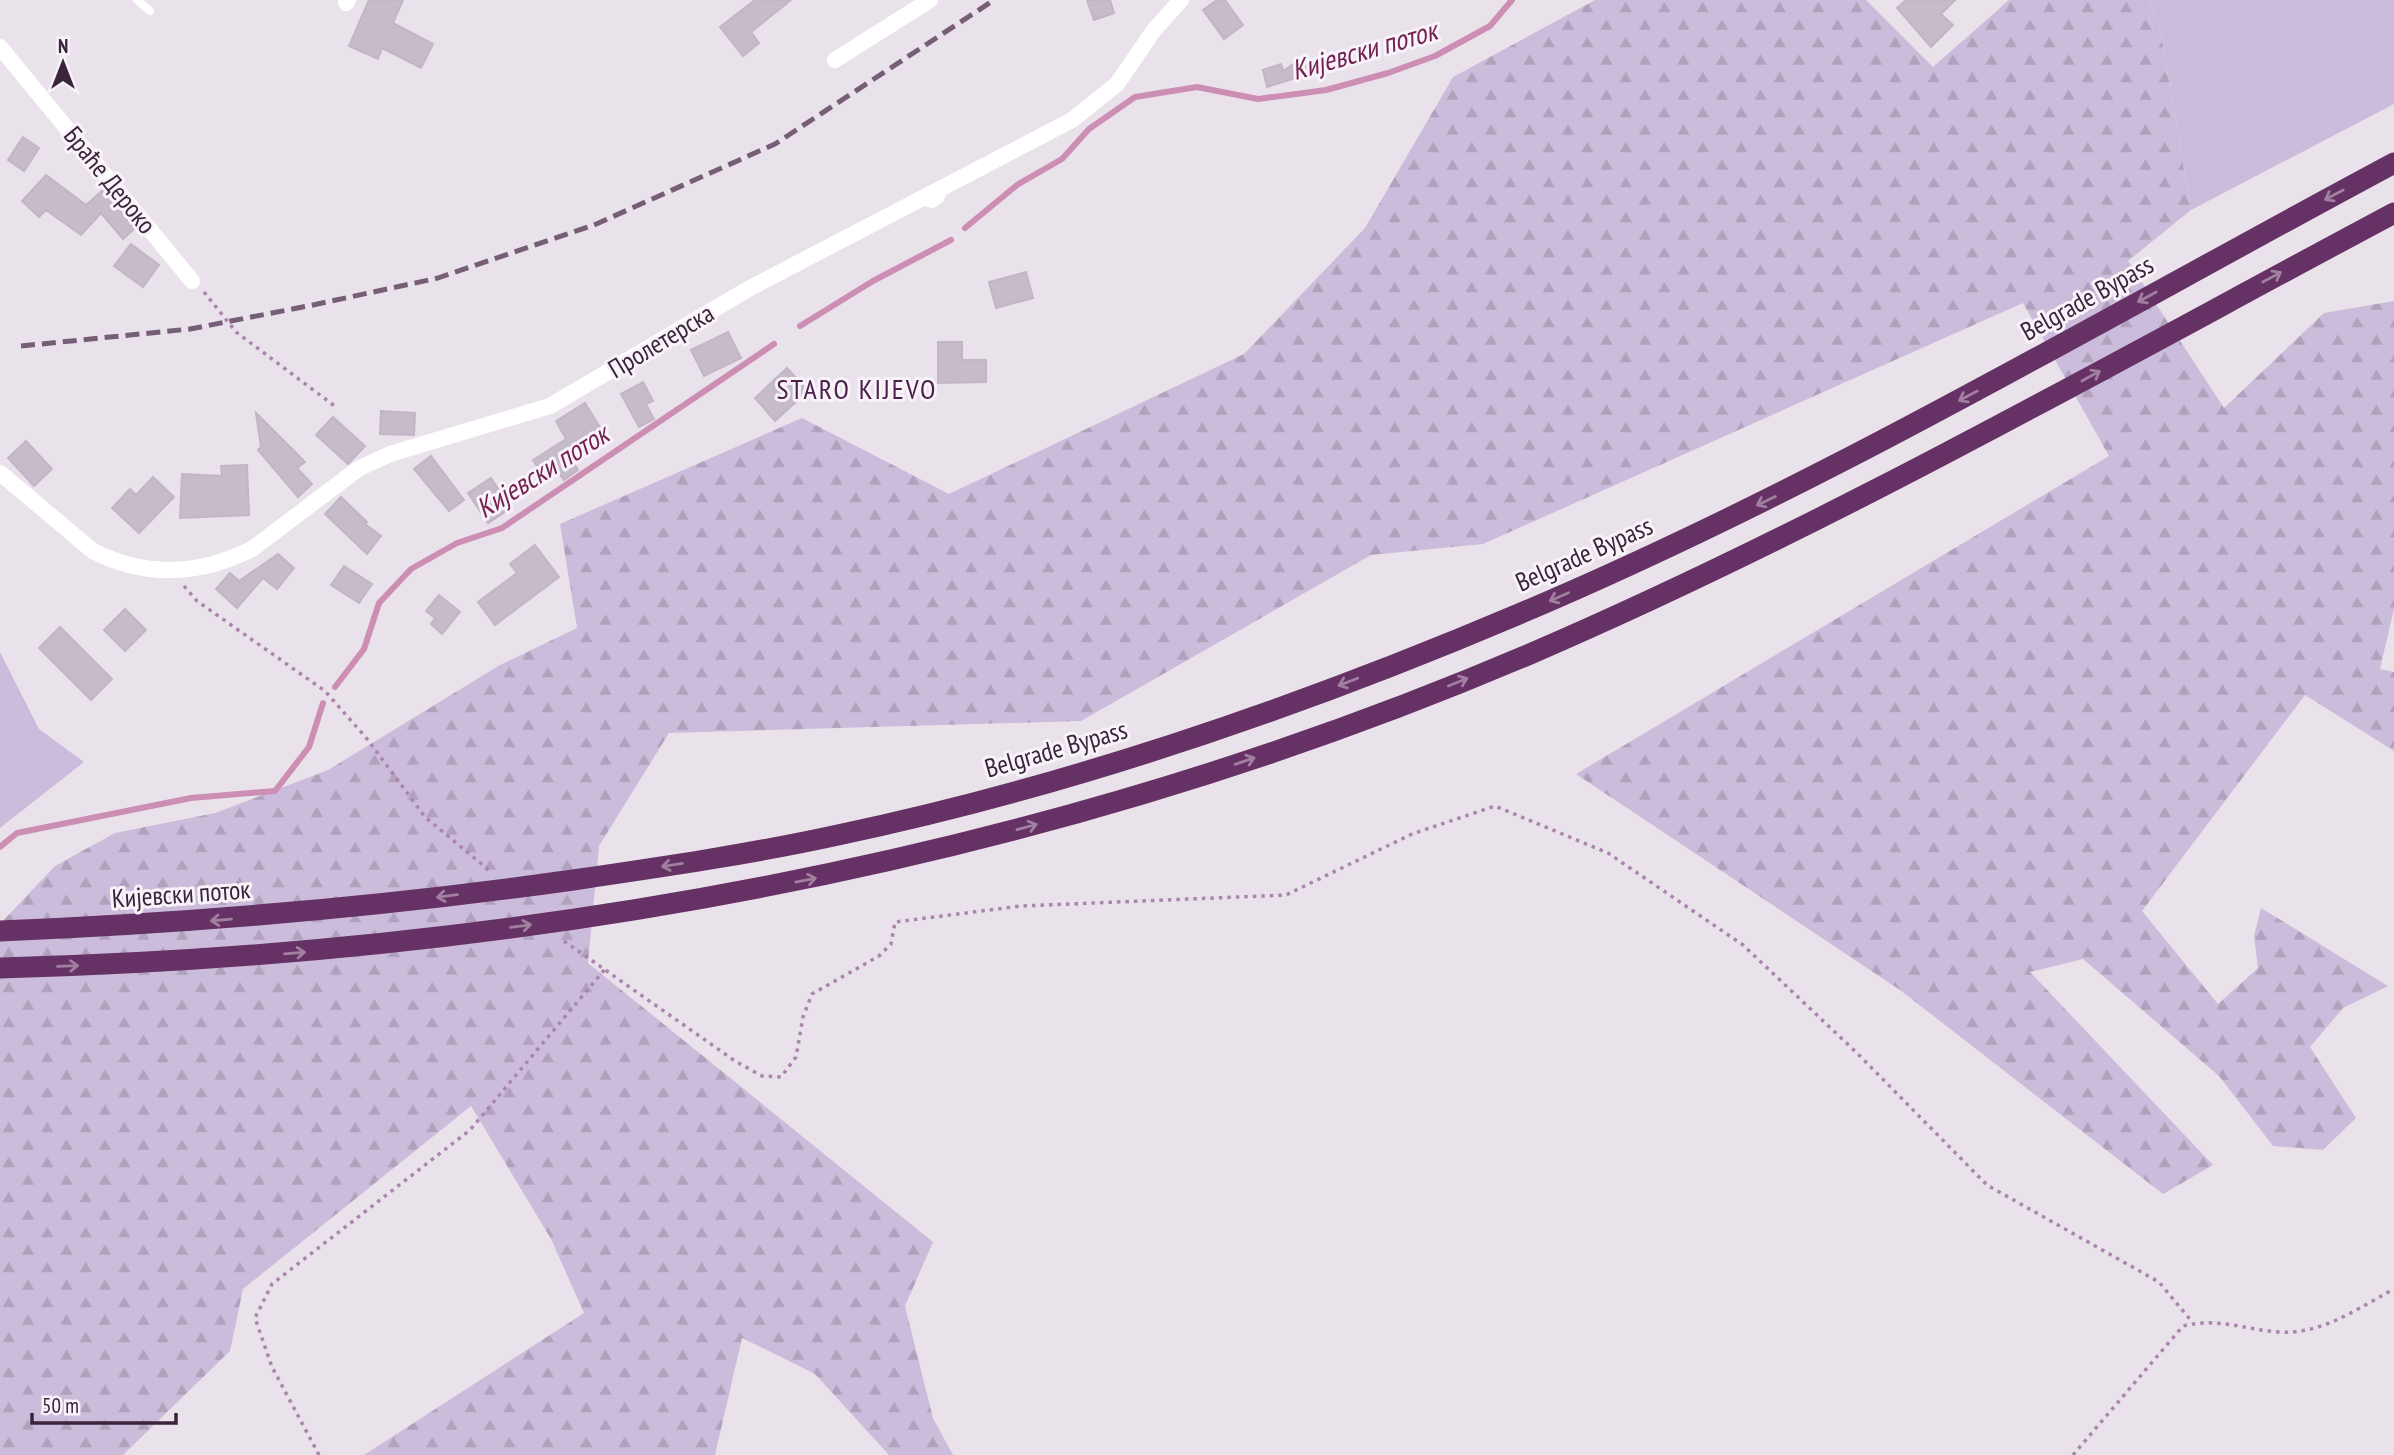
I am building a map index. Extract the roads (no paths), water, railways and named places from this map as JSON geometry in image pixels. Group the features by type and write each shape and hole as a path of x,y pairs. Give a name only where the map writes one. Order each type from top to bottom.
{"highway":[{"name":"Belgrade Bypass","path":"740,855 840,835 1045,783 1188,738 1335,687 1520,614 1709,529 1897,435 2206,263 2394,163"},
{"path":"0,968 216,960 410,942 739,892 860,868 1041,823 1244,762 1523,657 1702,576 1900,479 2394,213"},
{"name":"Кијевски поток","path":"0,931 205,922 300,914 487,892 740,855"}],"street":[{"path":"835,60 930,0"},
{"name":"Пролетерска","path":"0,473 93,551 129,566 176,572 233,559 252,549 358,468 405,449 550,406 750,288 1072,120 1117,85 1154,30 1181,0"},
{"name":"Браће Дероко","path":"0,47 192,281"}],"lane":[{"path":"137,0 150,11"}],"waterway":[{"name":"Кијевски поток","path":"965,228 1017,185 1062,159 1089,129 1135,97 1197,87 1258,99 1326,90 1388,73 1435,56 1490,26 1512,0"},
{"name":"Кијевски поток","path":"800,326 873,281 951,240"},
{"name":"Кијевски поток","path":"335,687 364,649 379,603 411,569 457,543 502,528 774,344"},
{"name":"Кијевски поток","path":"0,847 17,833 191,798 275,791 309,747 323,703"}],"railway":[{"path":"21,346 190,329 313,305 438,278 594,225 775,144 994,0"}],"district":[{"name":"STARO KIJEVO","path":"857,389"}]}
